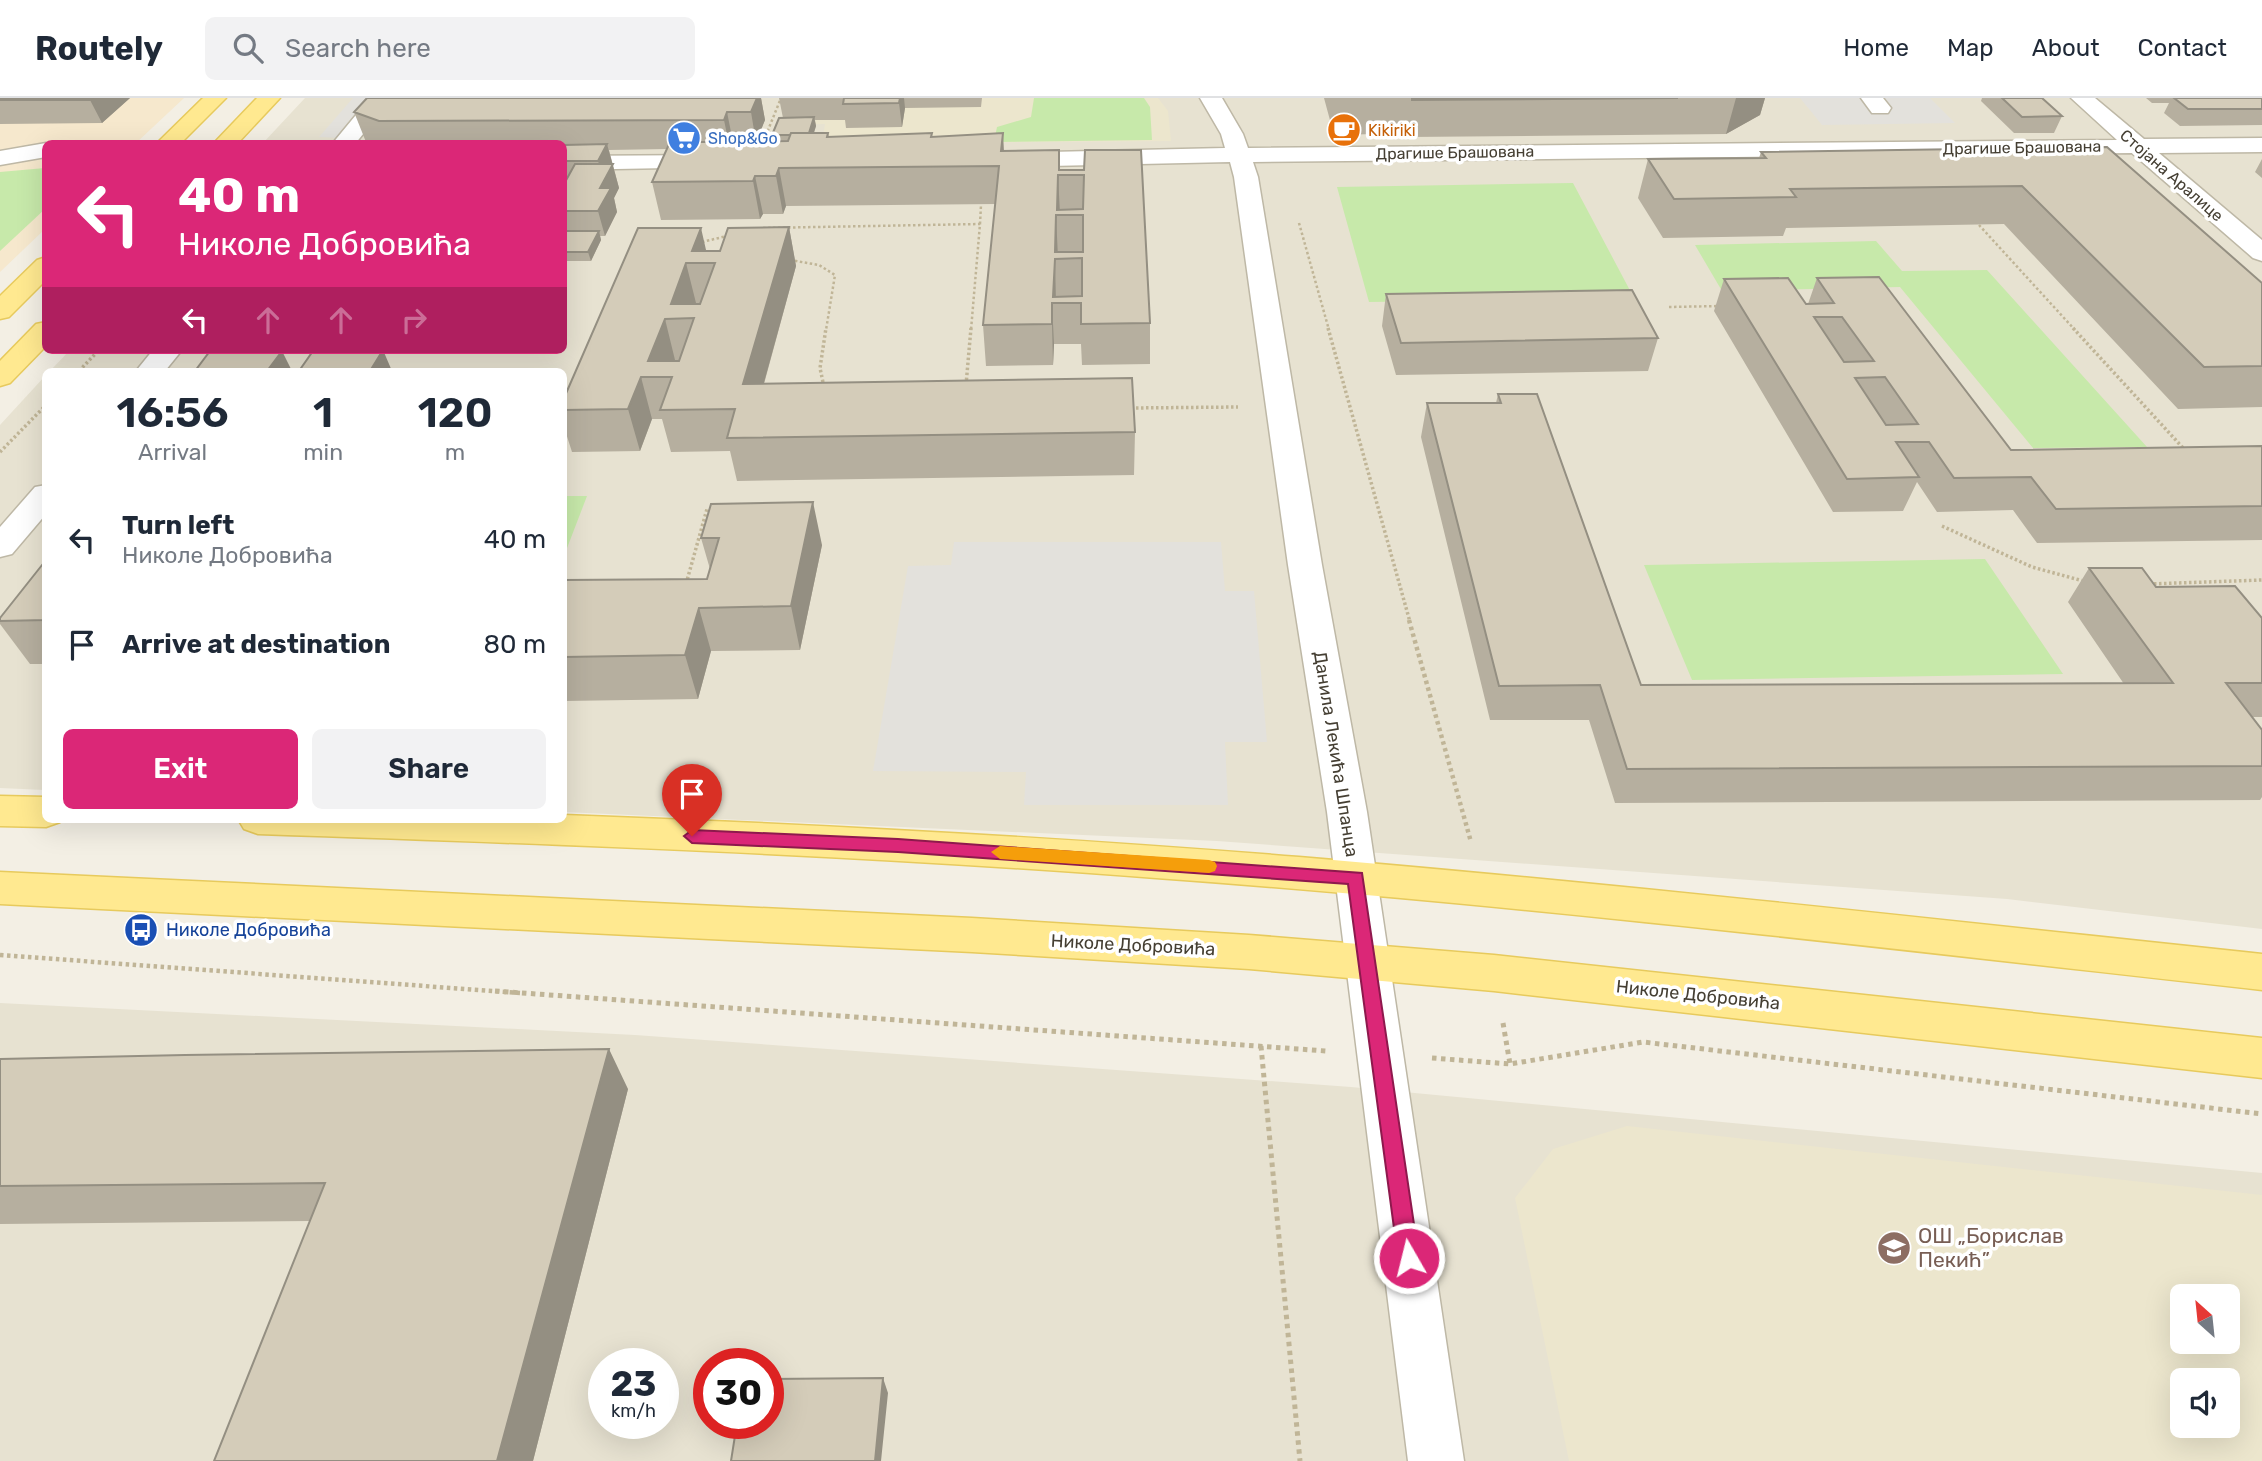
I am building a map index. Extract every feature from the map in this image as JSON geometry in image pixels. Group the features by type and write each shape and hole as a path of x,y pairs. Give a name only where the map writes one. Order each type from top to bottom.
{"main road":[{"path":"171,140 215,98"},
{"path":"230,140 269,98"},
{"path":"0,310 42,269"},
{"path":"0,377 42,334"},
{"path":"0,811 42,811"},
{"path":"353,823 898,846 1356,878 2262,972"},
{"name":"Николе Добровића","path":"0,888 972,935 1249,952 1507,974 2262,1058"}],"street":[{"path":"346,140 381,98"},
{"name":"Данила Лекића Шпанца","path":"1211,98 1226,121 1246,177 1280,407 1347,812 1436,1461"},
{"name":"Стојана Аралице","path":"2082,98 2262,253"},
{"path":"0,143 42,148"},
{"name":"Драгише Брашована","path":"986,160 1284,154 2262,145"},
{"path":"0,158 42,149"},
{"path":"567,163 756,162"},
{"path":"152,368 164,354"},
{"path":"0,547 42,499"}],"path":[{"path":"756,162 781,98"},
{"path":"1284,154 1292,195 1471,843"},
{"path":"965,396 981,205"},
{"path":"757,228 980,224"},
{"path":"1979,225 2189,455"},
{"path":"692,242 705,242 735,234"},
{"path":"786,260 819,265 835,275 820,378 832,395"},
{"path":"1669,307 1724,306"},
{"path":"82,368 96,354"},
{"path":"1129,408 1280,407"},
{"path":"0,452 42,409"},
{"path":"682,596 707,509"},
{"path":"1942,526 1980,540 2040,571 2070,580 2094,582"},
{"path":"2144,584 2262,580"},
{"path":"0,955 1261,1046 1300,1461"},
{"path":"1510,1064 1643,1042 2262,1114"}],"shaded area":[{"path":"0,98 184,98 139,140 42,140 42,232 0,272"},
{"path":"305,98 2262,98 2262,929 2007,899 1217,841 567,812 567,368 53,368 66,354 567,354 567,140 266,140"},
{"path":"353,98 375,98 341,138 319,137"},
{"path":"789,98 1158,98 1168,111 1171,141 822,144 825,124 780,125"},
{"path":"1800,98 1930,98 1955,123 1822,125"},
{"path":"42,379 42,790 0,788 0,425"},
{"path":"954,542 1221,542 1225,591 1254,591 1267,742 1225,742 1228,805 1024,805 1026,772 873,771 908,566 951,565"},
{"path":"0,1003 635,1035 1351,1087 2262,1173 2262,1461 0,1461"},
{"name":"ОШ „Борислав Пекић”","path":"1627,1126 2262,1195 2262,1461 1569,1461 1515,1198 1553,1149"}],"green space":[{"path":"1034,98 1144,98 1150,107 1152,140 994,142 997,127 1031,117"},
{"path":"42,168 42,212 0,251 0,172"},
{"path":"1573,183 1634,298 1369,302 1337,187"},
{"path":"1876,241 1902,271 1987,270 2147,447 2033,448 1900,287 1722,291 1695,245"},
{"path":"567,496 587,496 567,548"},
{"path":"1985,559 2063,674 1692,680 1644,565"}],"building":[{"path":"0,98 92,98 0,100"},
{"path":"367,98 757,98 751,112 727,112 724,120 379,121 354,112"},
{"path":"844,98 900,98 899,103 843,104"},
{"path":"1412,98 1678,98 1412,100"},
{"path":"2002,98 2042,98 2062,116 2022,117"},
{"path":"2174,98 2262,98 2262,109 2188,109"},
{"path":"814,117 809,133 772,135 779,118"},
{"path":"791,133 828,133 827,137 932,133 931,137 1003,133 1001,151 1059,150 1059,170 1084,170 1085,150 1141,150 1150,323 1081,324 1081,303 1052,303 1052,324 983,325 999,166 779,168 776,176 755,176 753,181 652,182 670,142 744,145 745,142 788,141","holes":["1058,175 1084,175 1083,209 1057,210","1056,215 1083,215 1083,252 1055,252","1082,258 1082,296 1053,297 1055,259"]},
{"path":"607,144 598,161 567,161 567,145"},
{"path":"2107,147 2262,283 2262,366 2204,367 2022,186 1790,189 1796,197 1674,199 1648,159 1766,158 1761,152"},
{"path":"575,164 613,164 600,188 611,188 598,211 567,211 567,179"},
{"path":"789,227 743,384 1132,378 1135,432 727,438 735,409 660,410 672,377 641,377 628,409 567,410 567,391 638,228 701,228 692,251 720,251 728,228","holes":["686,263 715,263 700,304 671,304","694,318 679,361 648,361 665,319"]},
{"path":"567,231 599,231 588,252 567,252"},
{"path":"1879,277 2011,450 2262,446 2262,506 2056,509 2031,477 1954,478 1929,442 1896,442 1919,477 1847,479 1724,279 1788,278 1806,304 1834,303 1817,278","holes":["1814,317 1842,317 1874,361 1844,362","1885,377 1918,424 1886,425 1855,378"]},
{"path":"1632,290 1658,338 1401,343 1386,294"},
{"path":"208,354 280,354 269,368 197,368"},
{"path":"311,354 381,354 372,368 301,368"},
{"path":"1498,394 1537,394 1641,685 2173,683 2089,568 2142,568 2156,587 2235,586 2262,618 2262,683 2226,683 2262,730 2262,766 1627,769 1600,685 1499,686 1427,403 1501,403"},
{"path":"813,502 791,606 699,608 685,655 567,657 567,580 707,579 719,538 701,538 711,504"},
{"path":"42,565 42,620 0,621"},
{"path":"609,1049 497,1461 214,1461 325,1183 0,1186 0,1059"},
{"path":"883,1378 875,1461 731,1461 734,1439 784,1439 784,1379"}],"slow traffic":[{"path":"1000,852 1209,866"}],"place":[{"name":"Kikiriki","path":"1344,130"},
{"name":"Shop&Go","path":"684,138"},
{"name":"Николе Добровића","path":"141,930"},
{"name":"ОШ „Борислав Пекић”","path":"1894,1248"}],"route":[{"path":"692,836 1154,862 1356,878 1409,1258"}]}
